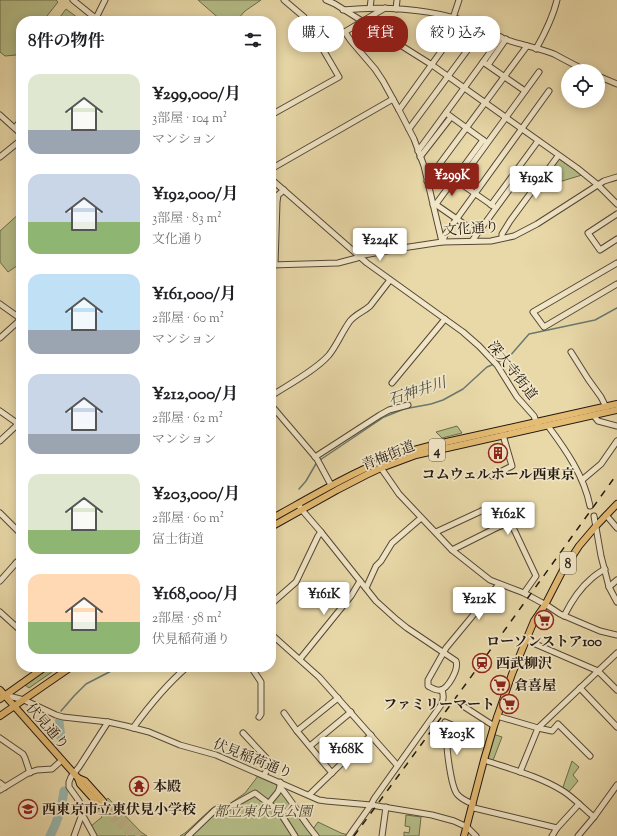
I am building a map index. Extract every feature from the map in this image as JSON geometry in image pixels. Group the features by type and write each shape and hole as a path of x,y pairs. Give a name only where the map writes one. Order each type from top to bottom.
{"main road":[{"name":"青梅街道","path":"276,524 337,490 381,468 421,454 503,435 617,404"},
{"name":"青梅街道","path":"276,516 331,485 387,459 405,453 432,446 538,425 548,426 617,410"},
{"name":"8","path":"464,836 494,726 534,621 545,605 562,572 579,546 617,504"},
{"path":"2,697 38,672"},
{"path":"0,716 64,672"},
{"name":"伏見通り","path":"0,690 2,697 15,706 80,784 101,803"}],"street":[{"path":"73,0 91,16"},
{"path":"98,16 105,0"},
{"path":"284,0 303,16"},
{"path":"326,0 353,16"},
{"path":"370,8 371,0"},
{"path":"396,9 398,0"},
{"path":"455,16 459,0"},
{"path":"536,49 549,25 557,0"},
{"path":"343,10 386,8 417,10 445,16"},
{"path":"373,16 386,8"},
{"path":"352,28 345,32 375,69 414,139 435,205 442,242"},
{"path":"500,36 553,54 572,64"},
{"path":"420,157 464,88 486,64 504,38"},
{"path":"427,181 527,46"},
{"path":"408,50 432,65 558,156 577,168 617,204"},
{"path":"276,112 339,77 324,52"},
{"path":"399,110 441,52"},
{"path":"409,130 467,52"},
{"path":"486,64 525,91"},
{"path":"435,205 457,180 539,72"},
{"path":"605,79 615,83"},
{"path":"442,242 456,219 549,91"},
{"path":"276,166 393,99"},
{"path":"0,115 15,128"},
{"path":"448,115 485,142"},
{"path":"418,151 448,115"},
{"path":"472,241 493,206 521,169 538,141"},
{"path":"0,157 16,144"},
{"path":"502,238 502,234 510,222 558,156"},
{"path":"521,169 539,182"},
{"name":"文化通り","path":"276,265 338,263 375,252 442,242 490,241 514,236 538,224 604,181 617,177"},
{"path":"457,180 493,206"},
{"path":"276,183 390,280 370,306 366,310 361,311 351,321 328,355 315,367 276,393"},
{"path":"276,218 278,196 284,190"},
{"path":"435,205 477,233"},
{"path":"617,214 588,232 600,250 617,239"},
{"path":"617,263 533,312 544,327 617,284"},
{"name":"深大寺街道","path":"390,280 463,332 495,363 518,397 534,416 538,425"},
{"path":"0,304 16,315"},
{"path":"392,383 445,319"},
{"path":"0,338 16,324"},
{"path":"571,352 606,407"},
{"path":"316,458 380,415 390,410 408,405"},
{"path":"0,411 16,423 16,426 0,441"},
{"path":"276,411 316,458 331,485"},
{"path":"594,416 598,421 617,426"},
{"path":"548,426 568,454 582,480 590,506"},
{"path":"492,476 512,466 503,435"},
{"path":"582,480 601,464 617,441"},
{"path":"381,468 399,494 452,550 490,580 524,593 564,616 600,631 617,635"},
{"path":"298,504 376,601 397,620 443,653 456,661 458,666 454,676 446,687 437,691 428,686 427,683 443,653 499,584"},
{"path":"436,532 492,506 501,526"},
{"path":"1,515 16,529"},
{"path":"594,516 601,556 609,587 617,600"},
{"path":"606,516 617,528"},
{"path":"366,588 376,566 381,562 392,543 421,518"},
{"path":"452,550 510,521 536,576 524,593"},
{"path":"276,600 296,582 321,532"},
{"path":"0,581 16,563"},
{"path":"564,616 578,592 592,578 605,569"},
{"path":"609,587 617,580"},
{"path":"300,660 351,596 360,582"},
{"path":"0,612 16,626"},
{"path":"276,638 319,677 397,765"},
{"path":"526,640 598,671 617,690"},
{"path":"520,772 538,728 617,653"},
{"path":"133,728 152,702 181,672"},
{"path":"254,672 261,682 261,714 259,717"},
{"path":"612,685 617,681"},
{"path":"580,688 617,727"},
{"path":"349,836 397,765 441,705 444,696 442,690"},
{"path":"2,697 24,700"},
{"path":"297,731 338,698"},
{"name":"伏見稲荷通り","path":"24,700 56,716 108,722 149,732 180,745 216,755 319,800 371,805 432,815 454,821 467,827 476,836"},
{"path":"460,704 494,726"},
{"path":"310,746 351,712"},
{"path":"284,713 332,773"},
{"path":"498,716 552,731 558,724 590,756"},
{"path":"74,836 82,814 82,808 68,784 73,774 108,722"},
{"path":"445,722 452,725 448,736 448,751 452,780 456,793 459,796 473,806 557,828"},
{"path":"243,733 270,762 270,765 264,775"},
{"path":"309,795 371,735"},
{"path":"0,738 23,754 26,758 30,773"},
{"path":"0,783 2,789 37,770 52,769 59,759"},
{"path":"484,760 520,772 551,785 567,794 594,818"},
{"path":"269,803 278,792 280,784"},
{"path":"280,784 316,836"},
{"path":"580,835 617,785"},
{"path":"188,836 208,816 219,808 228,808 255,793 272,806 282,809 283,812 281,814 295,836"},
{"path":"552,836 557,828 579,804"},
{"path":"382,836 386,807"},
{"path":"82,814 94,836"}],"green space":[{"path":"0,0 56,0 58,2 47,16 16,16 16,55 5,56 0,52"},
{"path":"198,0 261,0 240,16 216,16"},
{"path":"66,9 75,16 61,16"},
{"path":"559,159 582,175 559,182 561,187 532,194"},
{"path":"16,217 16,266 8,272 0,262 0,231"},
{"path":"457,426 462,433 442,438 436,432"},
{"path":"44,672 52,672 29,688 25,685"},
{"path":"493,734 502,737 492,763 485,760"},
{"path":"572,761 579,767 573,775 578,781 567,794 562,790"},
{"name":"都立東伏見公園","path":"258,776 275,783 316,836 180,836 211,809 218,805 228,805 245,793"},
{"path":"108,798 141,832 147,836 96,836 91,826 102,817 96,811"},
{"path":"406,815 421,817 419,836 404,836 404,832 409,833 410,827 405,826"},
{"name":"都立東伏見公園","path":"318,822 348,835 318,836 313,829"}],"waterway":[{"name":"石神井川","path":"497,362 509,357 529,334 595,320 617,308"},
{"name":"石神井川","path":"320,460 384,417 404,409 443,400 463,389 487,367 494,364"},
{"name":"石神井川","path":"299,489 306,481 317,462"},
{"name":"石神井川","path":"61,711 86,684 109,672"},
{"name":"石神井川","path":"59,722 61,738"},
{"name":"石神井川","path":"50,836 59,814 64,791"}],"tunnel":[{"path":"103,801 140,836"},
{"path":"99,805 131,836"}],"railway":[{"path":"354,836 617,474"}],"place":[{"name":"コムウェルホール西東京","path":"498,453"},
{"name":"ローソンストア100","path":"544,620"},
{"name":"西武柳沢","path":"482,663"},
{"name":"倉喜屋","path":"500,685"},
{"name":"ファミリーマート","path":"509,704"},
{"name":"本殿","path":"139,786"},
{"name":"西東京市立東伏見小学校","path":"28,809"}]}
